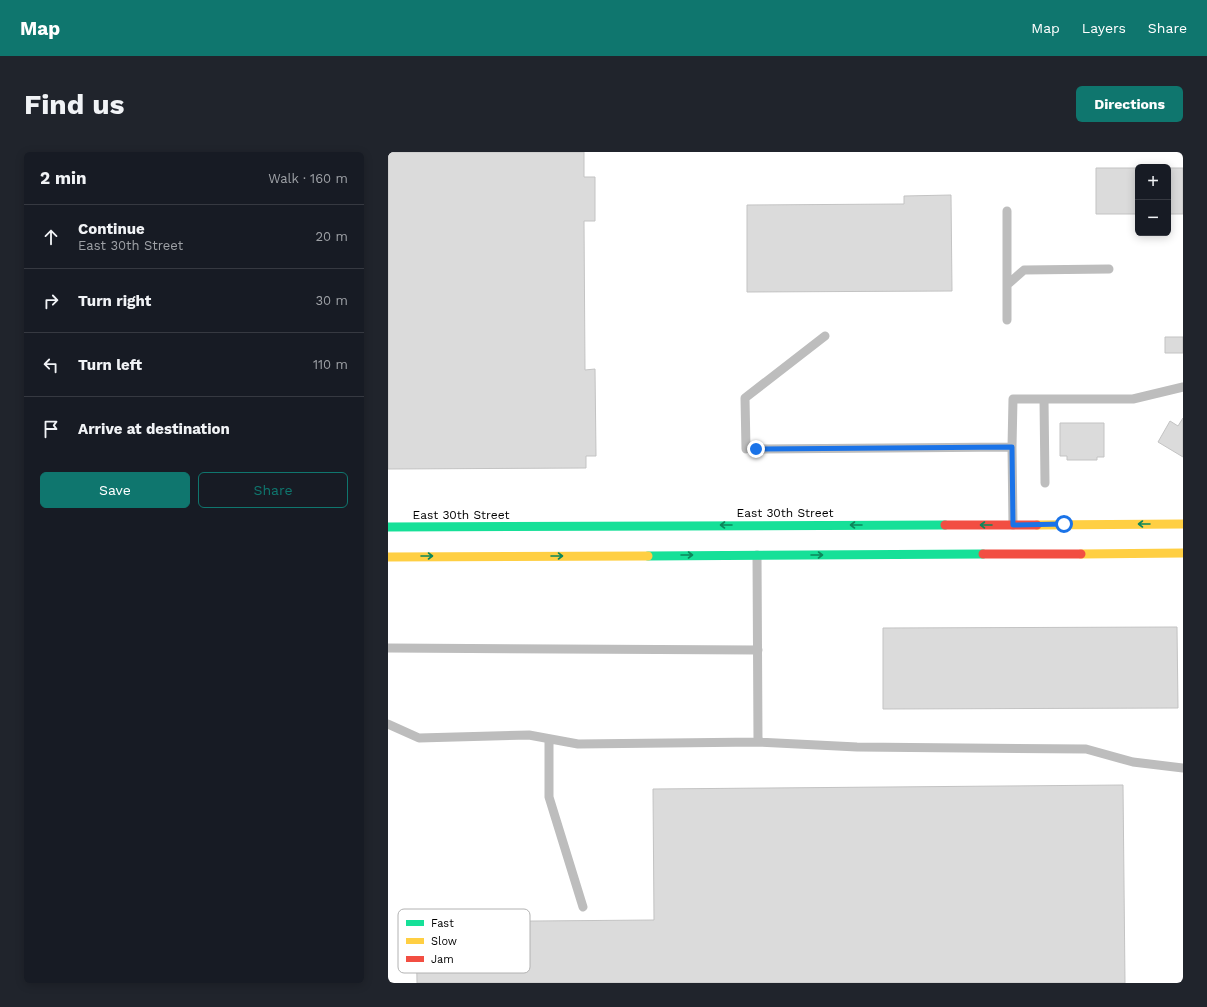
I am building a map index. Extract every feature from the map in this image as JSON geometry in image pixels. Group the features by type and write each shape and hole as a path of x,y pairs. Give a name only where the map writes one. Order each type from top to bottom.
{"main road":[{"name":"East 30th Street","path":"388,527 1183,524"},
{"path":"388,557 1183,553"}],"lane":[{"path":"1007,211 1007,320"},
{"path":"1007,285 1024,270 1110,269"},
{"path":"825,336 745,398 751,449 1012,447"},
{"path":"1013,525 1012,447 1014,399 1133,399 1183,387"},
{"path":"1044,399 1045,483"},
{"path":"757,555 758,742"},
{"path":"388,648 758,650"},
{"path":"388,724 419,738 529,736 578,744 758,742 857,747 1086,749 1133,762 1183,768"},
{"path":"549,739 550,797 583,907"}],"building":[{"path":"388,152 584,152 584,177 595,177 595,221 584,221 585,370 595,369 596,456 586,456 586,468 388,469"},
{"path":"1096,168 1135,168 1135,214 1096,214"},
{"path":"1171,168 1183,168 1183,214 1171,214"},
{"path":"951,195 952,291 747,292 747,205 904,204 904,196"},
{"path":"1165,337 1183,337 1183,353 1165,353"},
{"path":"1183,418 1183,457 1158,442 1170,421 1178,426"},
{"path":"1060,423 1104,423 1104,457 1097,457 1097,460 1067,460 1067,456 1060,456"},
{"path":"1177,627 1178,708 883,709 883,628"},
{"path":"1123,785 1125,983 417,983 417,973 530,973 530,921 654,920 653,789"}],"traffic: fast":[{"path":"388,527 945,525"},
{"path":"648,556 983,554"}],"traffic: slow":[{"path":"1037,525 1183,524"},
{"path":"1081,554 1183,553"},
{"path":"388,557 648,556"}],"traffic: jam":[{"path":"945,525 1037,525"},
{"path":"983,554 1081,554"}],"route":[{"path":"756,449 1012,447 1013,525 1064,524"}]}
